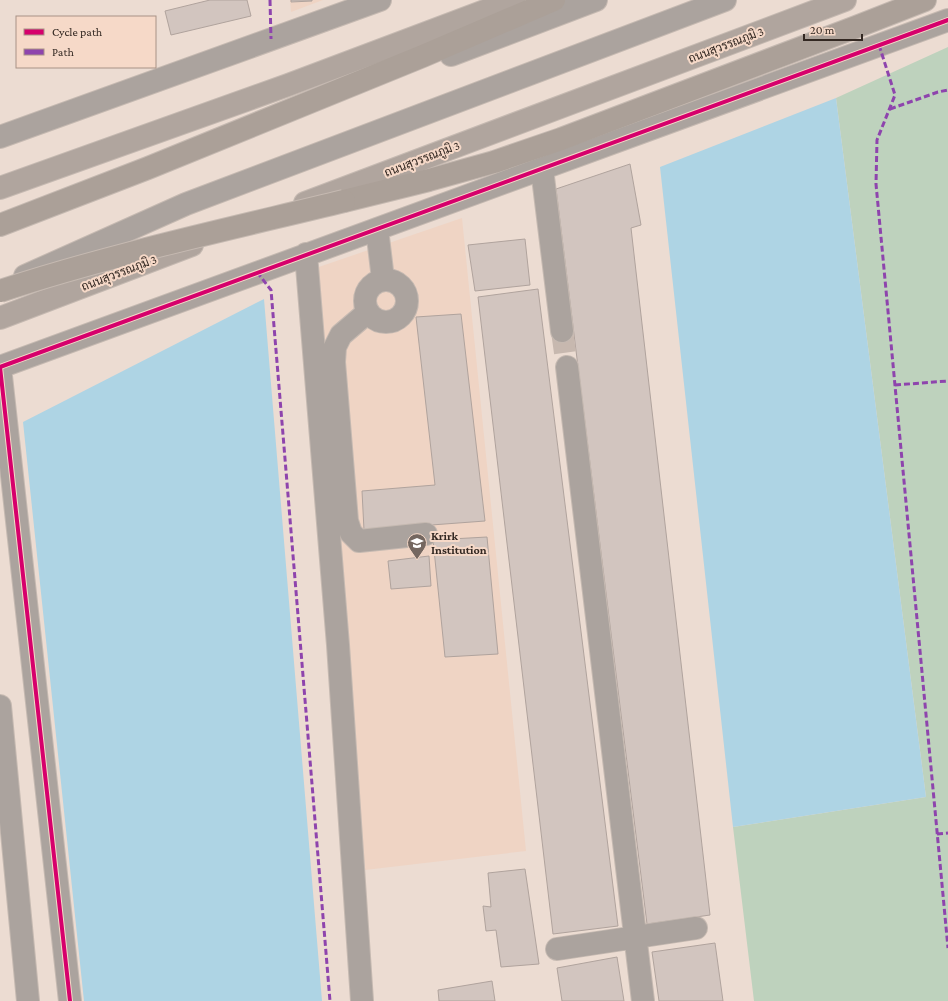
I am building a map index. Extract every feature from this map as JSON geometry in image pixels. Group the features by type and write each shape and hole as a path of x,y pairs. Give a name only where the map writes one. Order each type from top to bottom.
{"highway":[{"path":"0,225 148,168 422,56 554,0"},
{"path":"0,291 42,277 107,259 429,180 494,162 562,139 925,0"}],"main road":[{"path":"0,188 281,88 514,0"},
{"name":"ถนนสุวรรณภูมิ 3","path":"0,318 845,0"}],"street":[{"path":"0,137 380,0"},
{"path":"148,168 596,0"},
{"path":"0,286 186,204 725,0"},
{"path":"70,1001 0,367 948,20"},
{"path":"542,169 562,331"},
{"path":"376,229 383,279"},
{"path":"306,254 337,637 362,1001"},
{"path":"383,279 397,282 402,287 407,300 404,312 399,317 393,321 386,322 373,317 368,312 365,305 365,298 367,291 371,286 383,279"},
{"path":"368,312 341,335 335,347 334,362 347,521 351,533 359,541 426,534"},
{"path":"567,367 634,937 643,1001"},
{"path":"0,706 28,1001"},
{"path":"557,949 696,928"}],"shaded area":[{"path":"290,0 323,0 291,12"},
{"name":"Krirk Institution","path":"462,218 526,851 365,870 310,270"}],"green space":[{"path":"948,47 948,1001 754,1001 733,827 926,797 836,98"}],"water":[{"path":"836,98 926,797 733,827 660,167"},
{"path":"264,299 322,1001 84,1001 23,422"}],"building":[{"path":"210,0 247,0 251,16 171,35 165,11"},
{"path":"291,0 312,0 312,1 291,2"},
{"path":"630,164 641,225 631,228 710,915 647,924 556,189"},
{"path":"525,239 530,285 475,291 468,245"},
{"path":"538,289 618,926 553,934 478,297"},
{"name":"Krirk Institution","path":"461,314 485,521 364,530 362,491 435,485 416,317"},
{"path":"487,537 498,654 445,657 433,540"},
{"path":"429,556 431,586 391,589 388,561"},
{"path":"525,869 539,964 501,967 496,930 486,931 483,906 491,907 488,873"},
{"path":"715,943 723,1001 659,1001 652,952"},
{"path":"617,957 624,1001 562,1001 557,968"},
{"path":"492,981 495,1001 439,1001 438,990"}],"tunnel":[{"path":"562,331 567,367"}],"marked path":[{"path":"270,0 271,39"},
{"path":"879,45 895,95 877,140 876,184 948,948"},
{"path":"890,109 938,92 948,90"},
{"path":"257,272 271,290 330,1001"},
{"path":"895,385 948,381"},
{"path":"937,834 948,833"}],"cycle path":[{"path":"0,367 948,20"},
{"path":"0,367 70,1001"}],"place":[{"name":"Krirk Institution","path":"417,560"}]}
